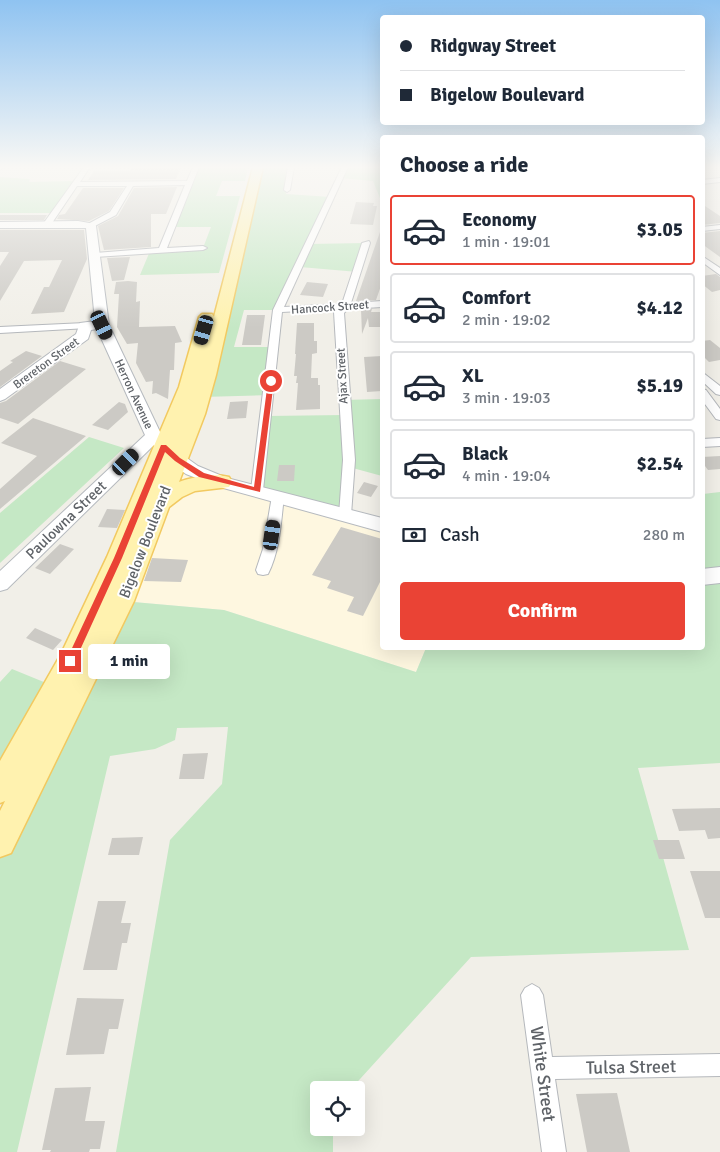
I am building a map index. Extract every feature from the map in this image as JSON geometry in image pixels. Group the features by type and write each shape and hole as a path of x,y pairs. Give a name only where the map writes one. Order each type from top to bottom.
{"main road":[{"name":"Bigelow Boulevard","path":"0,789 70,661 91,618 165,448 188,387 233,221"},
{"name":"Bigelow Boulevard","path":"0,842 122,602 161,503 165,448 208,375 245,221"},
{"path":"161,503 171,494 187,486 222,482"}],"street":[{"path":"0,225 47,224 91,226 100,221"},
{"path":"162,250 174,221"},
{"path":"257,490 278,310 320,221"},
{"name":"Herron Avenue","path":"91,226 102,325 165,448"},
{"path":"705,229 720,227"},
{"name":"Ajax Street","path":"345,515 349,460 339,312 345,307 366,242"},
{"path":"95,255 203,248"},
{"path":"705,260 720,272"},
{"name":"Hancock Street","path":"278,310 380,304"},
{"path":"0,330 102,325"},
{"name":"Brereton Street","path":"0,396 83,336 85,326"},
{"path":"707,385 720,392"},
{"path":"705,396 720,417"},
{"path":"705,443 720,442"},
{"path":"165,448 192,470 222,482 257,490 380,525"},
{"name":"Paulowna Street","path":"0,583 165,448"},
{"path":"263,570 270,550 278,496"},
{"path":"705,577 720,575"},
{"name":"White Street","path":"532,995 554,1152"},
{"name":"Tulsa Street","path":"542,1068 720,1065"}],"shaded area":[{"path":"178,460 257,490 380,524 380,650 425,650 416,672 224,610 123,601"}],"green space":[{"path":"174,221 233,221 219,273 140,275 150,251 203,248 211,227 171,227"},
{"path":"245,221 320,221 309,244 366,243 358,272 300,267 278,310 244,310 234,347 274,347 269,395 202,397"},
{"path":"380,399 380,475 349,467 345,515 257,490 267,416 344,415 343,400"},
{"path":"89,437 124,448 0,563 0,513"},
{"path":"720,492 720,763 638,768 689,950 471,957 358,1081 310,1081 310,1136 333,1136 333,1152 116,1152 170,840 222,784 228,727 177,728 175,740 155,749 110,756 17,1152 0,1152 0,842 122,601 224,610 416,672 425,650 705,650 705,494"},
{"path":"12,669 56,687 0,789 0,682"}],"building":[{"path":"108,221 151,221 151,247 104,250 98,226"},
{"path":"351,221 374,221 373,225 350,224"},
{"path":"705,221 720,221 720,223 705,225"},
{"path":"0,230 84,230 87,259 64,312 31,314 44,287 49,287 62,260 24,261 0,301 0,266 9,252 0,252"},
{"path":"720,231 720,257 705,246 705,233"},
{"path":"380,232 380,289 376,300 356,301"},
{"path":"130,257 124,280 112,281 107,258"},
{"path":"716,274 720,277 720,290 712,292 705,286 705,276"},
{"path":"116,282 137,282 136,302 140,301 139,327 175,326 182,342 175,343 174,370 170,370 168,399 156,393 152,394 153,381 146,382 136,363 138,343 127,344 117,327 119,294 114,294"},
{"path":"307,282 328,284 323,297 300,295"},
{"path":"372,309 371,312 380,312 380,327 369,327 368,318 362,334 361,310"},
{"path":"247,315 265,315 261,345 242,345"},
{"path":"297,323 314,323 314,341 317,341 317,353 312,354 311,378 318,378 318,385 320,385 320,409 296,410 298,383 296,383 297,376 294,376"},
{"path":"710,340 720,348 720,360 709,362 705,358 705,341"},
{"path":"26,351 42,356 0,387 0,371 13,362 10,361"},
{"path":"380,356 380,391 367,392 364,357"},
{"path":"60,361 86,369 18,424 0,418 0,403 6,401"},
{"path":"248,401 246,418 227,419 230,402"},
{"path":"119,402 125,404 128,412 108,430 92,425"},
{"path":"33,418 86,436 0,509 0,489 37,456 1,443"},
{"path":"720,456 720,469 708,470 705,466 705,457"},
{"path":"279,465 295,465 294,481 277,481"},
{"path":"364,482 378,486 371,497 357,493"},
{"path":"107,509 125,510 117,528 98,527"},
{"path":"341,527 380,538 380,582 363,616 347,611 354,597 327,588 331,581 312,575"},
{"path":"60,544 74,549 50,574 35,568"},
{"path":"152,558 188,560 181,582 144,581"},
{"path":"35,628 62,640 53,650 26,638"},
{"path":"208,753 204,779 179,779 183,754"},
{"path":"720,808 720,838 708,839 705,830 679,831 672,809"},
{"path":"143,837 139,855 108,855 112,838"},
{"path":"653,840 679,840 685,859 659,859"},
{"path":"690,871 720,871 720,918 705,918"},
{"path":"98,901 126,901 121,923 131,923 127,943 122,943 117,970 83,970"},
{"path":"77,998 124,999 118,1029 109,1029 104,1054 66,1055"},
{"path":"91,1087 85,1121 105,1121 100,1149 90,1149 89,1152 50,1152 51,1150 42,1150 55,1088"},
{"path":"617,1093 630,1152 587,1152 576,1094"}],"route":[{"path":"70,661 118,558 164,447 178,460 201,475 257,490 271,381"}]}
